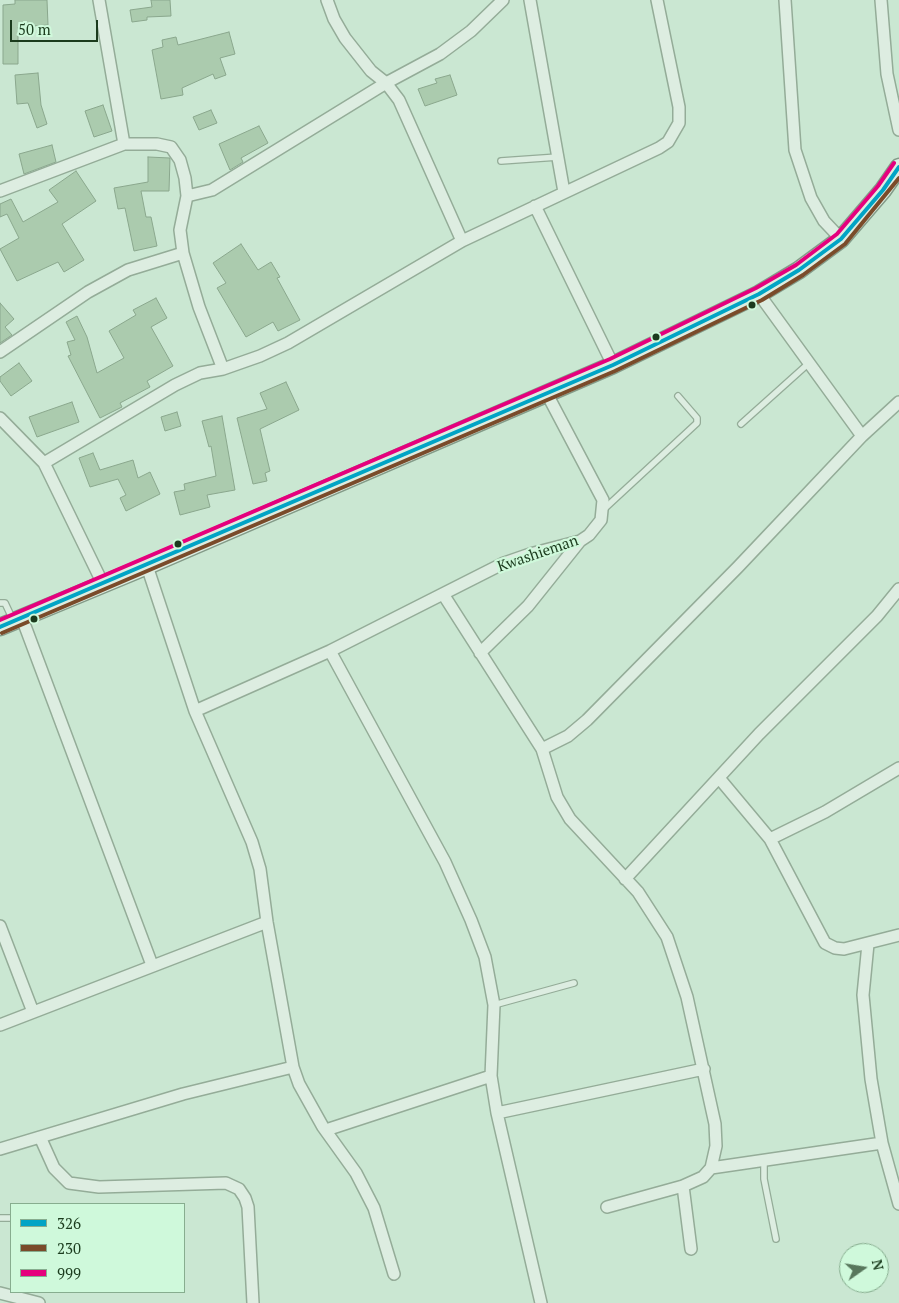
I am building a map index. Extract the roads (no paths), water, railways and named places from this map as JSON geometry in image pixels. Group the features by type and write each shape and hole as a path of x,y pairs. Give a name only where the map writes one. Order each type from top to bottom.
{"main road":[{"path":"12,623 613,365 759,294 799,270 841,239 883,190 899,167"}],"street":[{"path":"99,0 124,144"},
{"path":"327,0 334,19 345,38 371,72 386,83 399,100 409,118 462,241"},
{"path":"186,196 212,190 386,83 440,54 471,31 503,0"},
{"path":"530,0 564,192"},
{"path":"44,463 200,373 260,356 288,342 462,241 659,148 675,133 679,123 678,107 657,0"},
{"path":"785,0 794,150 811,198 824,221 841,239"},
{"path":"881,0 887,74 899,130"},
{"path":"0,191 124,144 157,144 171,147 182,166 186,196 180,230 183,253 199,307 223,368"},
{"path":"535,206 613,365"},
{"path":"0,352 88,292 128,270 183,253"},
{"path":"759,294 862,436"},
{"path":"547,394 599,490 603,510"},
{"path":"542,749 568,736 587,720 738,567 862,436 899,402"},
{"path":"0,418 5,432 44,463 103,584"},
{"name":"Kwashieman","path":"195,711 330,652 504,563 580,541 597,526 601,520 603,510"},
{"path":"480,653 528,606 580,541"},
{"path":"147,566 195,711 252,842 261,876 267,922 293,1067 308,1104 356,1173 374,1208 394,1274"},
{"path":"625,879 759,734 878,616 899,589"},
{"path":"443,594 542,749 557,797 570,819 654,913 667,937 687,997 715,1124 716,1146 712,1168 703,1177 683,1186 607,1207"},
{"path":"12,623 152,965"},
{"path":"330,652 445,862 485,957 494,1005 491,1076 497,1113 541,1303"},
{"path":"770,839 825,812 899,768"},
{"path":"719,778 770,839 825,943 835,948 844,949 899,935"},
{"path":"0,1025 267,922"},
{"path":"0,926 33,1012"},
{"path":"868,944 863,972 864,1022 882,1144 899,1204"},
{"path":"0,1148 217,1084 293,1067"},
{"path":"497,1113 704,1069"},
{"path":"326,1130 491,1076"},
{"path":"40,1137 54,1168 69,1183 99,1187 226,1184 239,1189 248,1207 254,1303"},
{"path":"712,1168 882,1144"},
{"path":"683,1186 691,1249"},
{"path":"0,1293 39,1303"}],"lane":[{"path":"501,161 558,157"},
{"path":"741,424 809,363"},
{"path":"603,510 697,424 697,418 678,396"},
{"path":"0,603 5,603 12,623"},
{"path":"494,1005 574,984"},
{"path":"764,1161 764,1179 776,1240"},
{"path":"0,1218 10,1218"}]}
